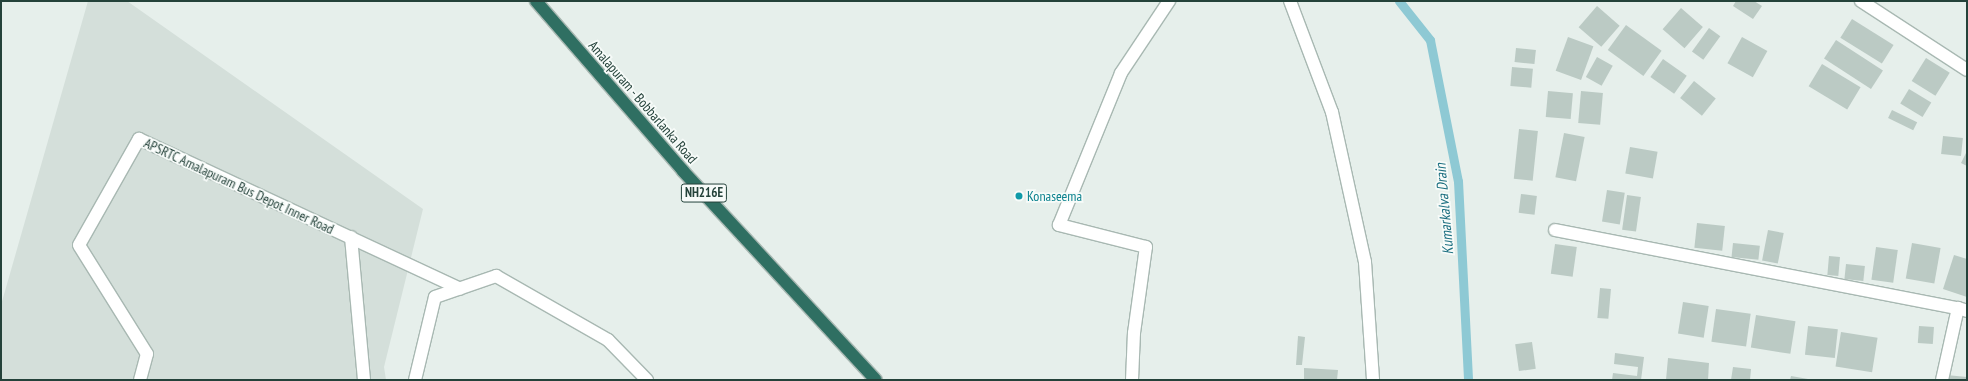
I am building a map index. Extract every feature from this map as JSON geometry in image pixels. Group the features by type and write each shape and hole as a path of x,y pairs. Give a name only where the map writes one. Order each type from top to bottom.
{"highway":[{"name":"Amalapuram - Bobbarlanka Road","path":"536,1 683,171 816,311 876,380"}],"street":[{"path":"1132,380 1134,333 1146,247 1059,224 1120,73 1169,1"},
{"path":"1290,1 1332,112 1365,262 1372,380"},
{"path":"1861,1 1967,70"},
{"name":"APSRTC Amalapuram Bus Depot Inner Road","path":"140,380 147,354 79,245 139,139 460,289"},
{"path":"1555,230 1962,310 1942,380"},
{"name":"APSRTC Amalapuram Bus Depot Inner Road","path":"350,237 364,380"},
{"path":"415,380 436,297 496,276 608,340 646,380"}],"shaded area":[{"path":"88,1 127,1 423,209 384,367 386,380 1,380 1,305"}],"building":[{"path":"1736,1 1754,1 1762,6 1753,19 1733,6"},
{"path":"1597,6 1620,26 1601,47 1579,27"},
{"path":"1681,8 1703,27 1685,48 1663,29"},
{"path":"1852,19 1894,45 1882,64 1840,38"},
{"path":"1626,25 1662,51 1643,76 1608,50"},
{"path":"1709,28 1720,36 1703,60 1692,51"},
{"path":"1568,37 1593,46 1581,80 1556,71"},
{"path":"1742,37 1767,51 1753,77 1727,63"},
{"path":"1836,40 1883,70 1871,89 1824,58"},
{"path":"1516,48 1536,50 1534,64 1515,62"},
{"path":"1597,57 1613,66 1602,86 1586,77"},
{"path":"1926,58 1950,73 1935,96 1912,81"},
{"path":"1663,59 1687,76 1674,94 1650,77"},
{"path":"1822,64 1861,87 1847,109 1809,86"},
{"path":"1512,67 1533,69 1531,88 1510,86"},
{"path":"1694,81 1716,99 1702,116 1680,98"},
{"path":"1909,89 1931,102 1923,117 1900,104"},
{"path":"1548,91 1573,93 1571,119 1546,117"},
{"path":"1581,91 1603,93 1600,125 1578,123"},
{"path":"1892,110 1917,122 1913,130 1888,118"},
{"path":"1519,129 1538,131 1533,181 1514,179"},
{"path":"1564,133 1585,137 1576,181 1555,177"},
{"path":"1943,136 1963,138 1961,156 1941,154"},
{"path":"1630,147 1658,152 1653,178 1625,174"},
{"path":"1967,151 1967,166 1961,163"},
{"path":"1607,190 1625,193 1620,224 1602,222"},
{"path":"1521,194 1537,196 1535,215 1519,213"},
{"path":"1627,195 1641,197 1636,232 1622,230"},
{"path":"1697,223 1725,226 1722,251 1694,248"},
{"path":"1768,230 1784,233 1778,263 1762,260"},
{"path":"1733,243 1760,246 1758,260 1732,257"},
{"path":"1912,243 1941,248 1934,283 1906,278"},
{"path":"1555,244 1577,247 1573,277 1551,274"},
{"path":"1876,247 1898,250 1893,283 1871,280"},
{"path":"1954,255 1967,259 1967,297 1943,289"},
{"path":"1829,256 1840,257 1838,276 1827,275"},
{"path":"1846,264 1865,266 1863,281 1844,279"},
{"path":"1600,288 1611,289 1608,319 1597,318"},
{"path":"1683,302 1709,306 1704,338 1678,334"},
{"path":"1716,309 1751,314 1746,347 1711,342"},
{"path":"1756,315 1796,321 1790,354 1751,348"},
{"path":"1808,326 1838,329 1835,358 1805,355"},
{"path":"1919,326 1934,327 1933,344 1918,343"},
{"path":"1841,332 1878,338 1872,372 1836,367"},
{"path":"1298,336 1305,337 1302,365 1296,365"},
{"path":"1532,342 1536,369 1519,371 1515,344"},
{"path":"1615,353 1644,357 1641,380 1612,380 1613,373 1637,376 1638,367 1614,364"},
{"path":"1668,358 1709,363 1708,380 1666,380"},
{"path":"1733,367 1751,369 1750,380 1731,380"},
{"path":"1304,368 1338,370 1337,380 1304,380"},
{"path":"1946,375 1967,377 1967,380 1945,380"},
{"path":"1791,376 1808,379 1808,380 1790,380"}],"waterway":[{"name":"Kumarkalva Drain","path":"1399,1 1430,40 1458,181 1468,380"}],"place":[{"name":"Konaseema","path":"1019,196"}]}
